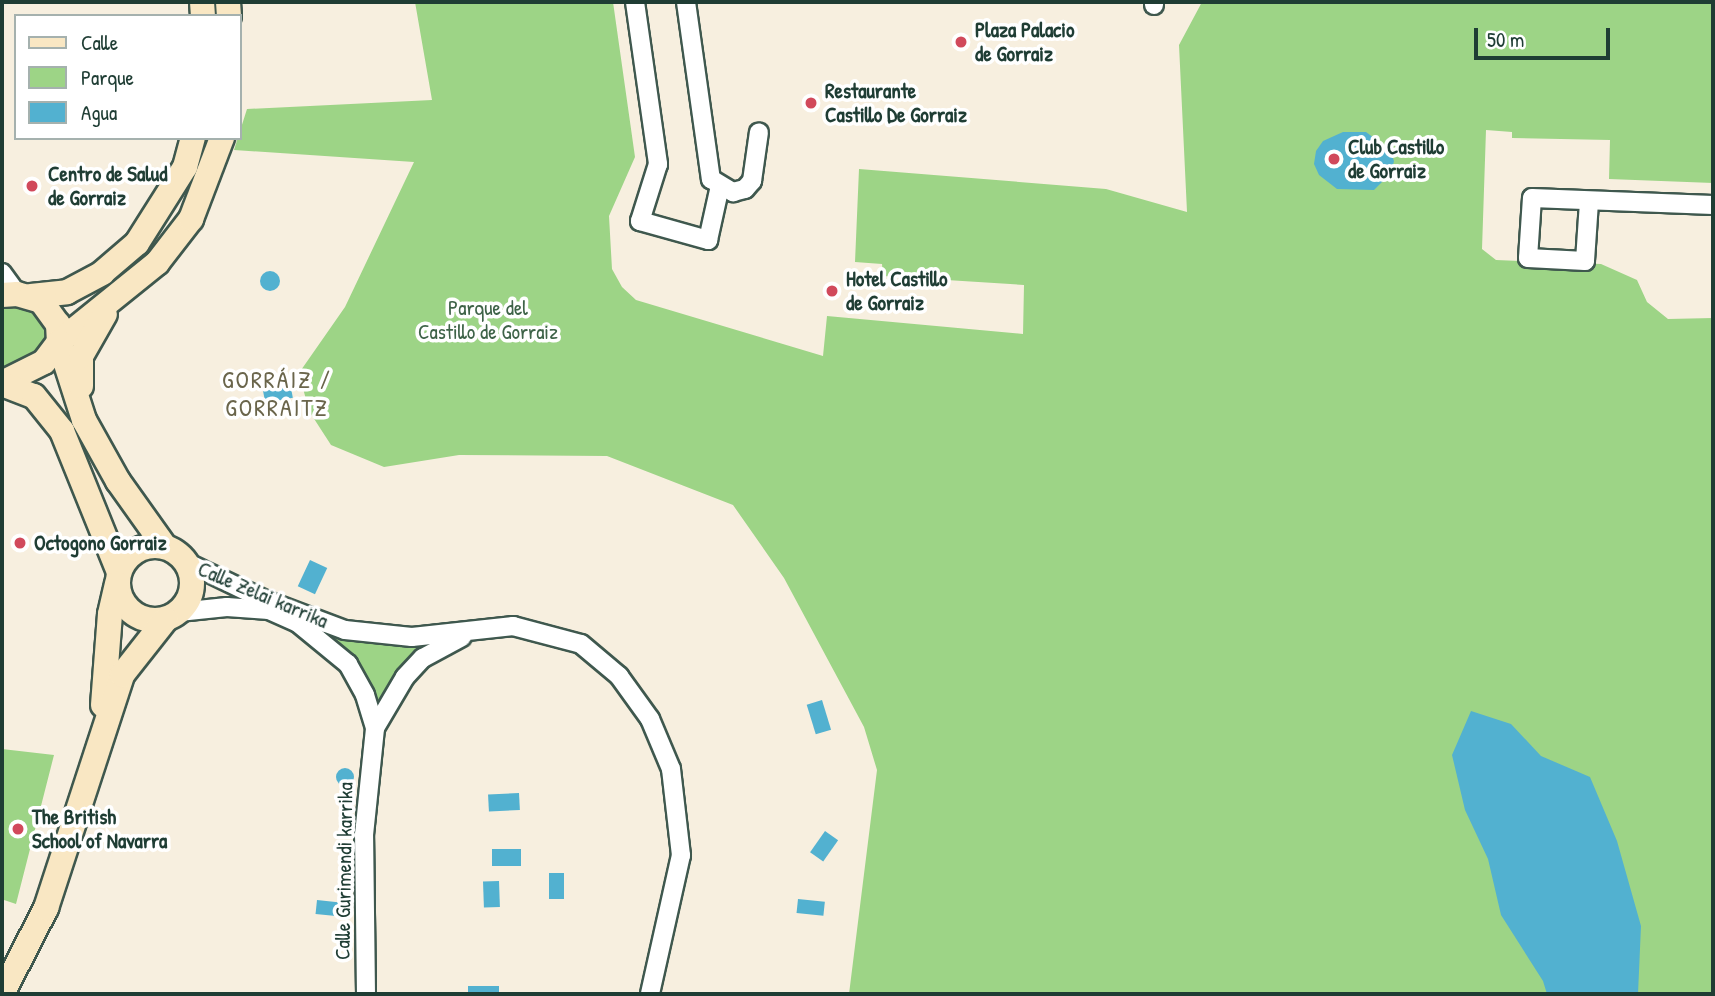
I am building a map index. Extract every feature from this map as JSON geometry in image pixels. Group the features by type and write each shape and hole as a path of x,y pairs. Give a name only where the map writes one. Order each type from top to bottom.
{"street":[{"path":"635,2 658,164 640,221 708,240 720,186"},
{"path":"686,2 711,179 733,192 752,181 759,132"},
{"path":"17,295 67,292 102,273 137,243 185,167 192,140"},
{"path":"2,384 44,362 59,342 116,299 157,263 191,219 221,140"},
{"path":"1589,202 1585,261 1528,258 1532,198 1713,205"},
{"path":"2,273 17,295 41,301 58,324 59,342 84,420 118,481 165,547 186,562 191,593 122,675 46,908 2,994"},
{"path":"84,420 81,356 92,330 116,299"},
{"path":"2,384 34,396 62,431 133,613 143,619 227,607 269,610 298,623 348,664 365,695 375,728"},
{"path":"99,743 110,614 118,578 124,562 142,548 165,547"},
{"name":"Calle Zelai karrika","path":"186,562 265,600 345,630 412,637 513,626 581,644 619,676 650,719 670,769 681,855 650,994"},
{"name":"Calle Gurimendi karrika","path":"366,994 364,835 375,728 405,677 423,658 478,630"}],"green space":[{"name":"Parque del Castillo de Gorraiz","path":"415,2 613,2 635,157 609,216 612,269 622,287 636,300 823,356 827,316 1023,334 1024,285 883,276 882,264 855,262 859,169 1106,189 1187,212 1179,45 1202,2 1713,2 1713,183 1609,179 1610,140 1512,138 1512,132 1486,130 1482,249 1496,260 1601,264 1637,280 1647,302 1668,319 1713,318 1713,994 849,994 877,770 864,727 784,578 733,505 607,456 459,455 384,467 331,445 309,411 299,373 345,307 414,162 234,150 237,140 242,140 242,125 247,109 432,100"},
{"path":"19,306 40,317 46,337 33,356 2,369 2,307"},
{"path":"322,630 372,642 433,644 378,710 339,647"},
{"name":"The British School of Navarra","path":"2,749 54,755 16,904 4,900 2,904"}],"water":[{"path":"1343,132 1366,132 1390,150 1394,161 1391,173 1374,190 1337,189 1319,175 1314,164 1316,151 1323,141"},
{"path":"270,271 277,274 280,281 277,288 270,291 263,288 260,281 263,274"},
{"path":"290,383 293,398 265,403 263,388"},
{"path":"310,560 327,568 315,594 298,586"},
{"path":"822,700 831,730 816,734 807,705"},
{"path":"1471,711 1511,724 1541,756 1590,777 1617,841 1641,926 1638,994 1547,994 1543,981 1501,915 1488,859 1465,810 1452,755"},
{"path":"345,768 351,771 354,777 351,783 345,786 339,783 336,777 339,771"},
{"path":"519,793 520,810 489,812 488,795"},
{"path":"825,831 838,840 823,861 810,852"},
{"path":"492,849 521,849 521,866 492,866"},
{"path":"549,873 564,873 564,899 549,899"},
{"path":"499,881 500,907 484,908 483,882"},
{"path":"798,899 825,902 823,916 797,913"},
{"path":"317,900 345,903 343,917 316,914"},
{"path":"468,986 499,986 499,994 468,994"}],"place":[{"name":"Plaza Palacio de Gorraiz","path":"961,42"},
{"name":"Restaurante Castillo De Gorraiz","path":"811,103"},
{"name":"Club Castillo de Gorraiz","path":"1334,159"},
{"name":"Centro de Salud de Gorraiz","path":"32,186"},
{"name":"Hotel Castillo de Gorraiz","path":"832,291"},
{"name":"Octogono Gorraiz","path":"20,543"},
{"name":"The British School of Navarra","path":"18,829"}],"district":[{"name":"GORRÁIZ / GORRAITZ","path":"277,394"}]}
